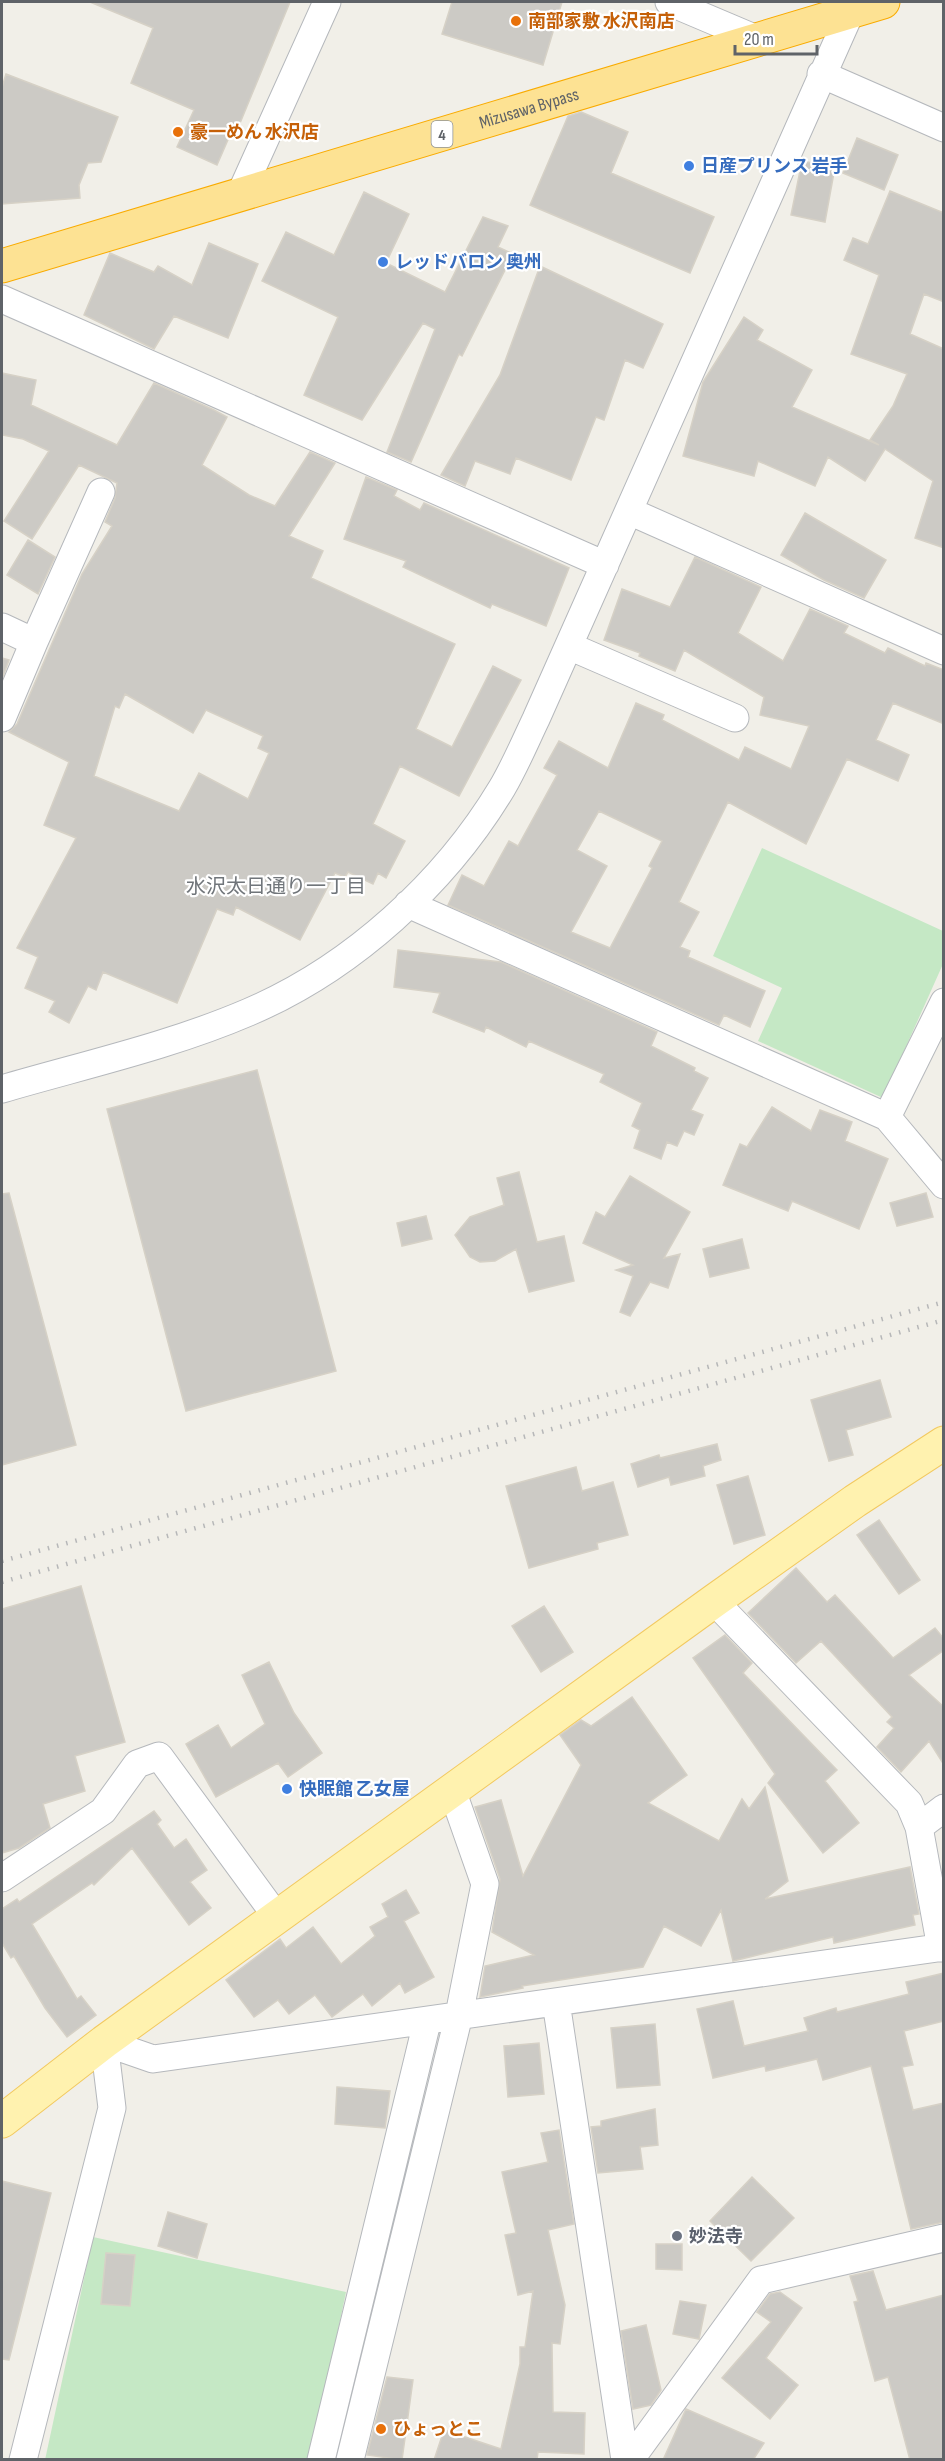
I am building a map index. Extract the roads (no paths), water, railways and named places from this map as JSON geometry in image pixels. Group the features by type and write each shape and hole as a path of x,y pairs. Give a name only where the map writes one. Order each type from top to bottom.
{"highway":[{"name":"Mizusawa Bypass","path":"2,266 239,197 853,6 883,2"}],"main road":[{"path":"2,2121 104,2042 452,1790 855,1501 944,1443"}],"street":[{"path":"239,197 327,2"},
{"path":"669,2 754,38"},
{"path":"2,1089 198,1032 298,988 350,952 408,904 459,851 502,788 569,646 853,6"},
{"path":"822,74 944,128"},
{"path":"2,299 605,565"},
{"path":"2,718 102,492"},
{"path":"629,511 944,651"},
{"path":"2,627 34,642"},
{"path":"569,646 735,718"},
{"path":"408,904 887,1117 944,1185"},
{"path":"887,1117 944,1002"},
{"path":"23,2460 112,2108 104,2042 153,2059 427,2022 459,2015 942,1947 919,1827 909,1803 714,1602"},
{"path":"2,1878 103,1811 137,1764 159,1755 277,1917"},
{"path":"350,2460 459,2015 485,1884 452,1790"},
{"path":"919,1827 944,1809"},
{"path":"556,2002 625,2460"},
{"path":"321,2460 427,2022"},
{"path":"630,2460 760,2280 944,2238"}],"railway":[{"path":"2,1561 944,1302"},
{"path":"2,1582 944,1320"}],"place":[{"name":"南部家敷 水沢南店","path":"516,21"},
{"name":"豪一めん 水沢店","path":"178,132"},
{"name":"日産プリンス 岩手","path":"689,166"},
{"name":"レッドバロン 奥州","path":"383,262"},
{"name":"快眠館 乙女屋","path":"287,1789"},
{"name":"妙法寺","path":"677,2236"},
{"name":"ひょっとこ","path":"381,2429"}],"district":[{"name":"水沢太日通り一丁目","path":"276,886"}]}
